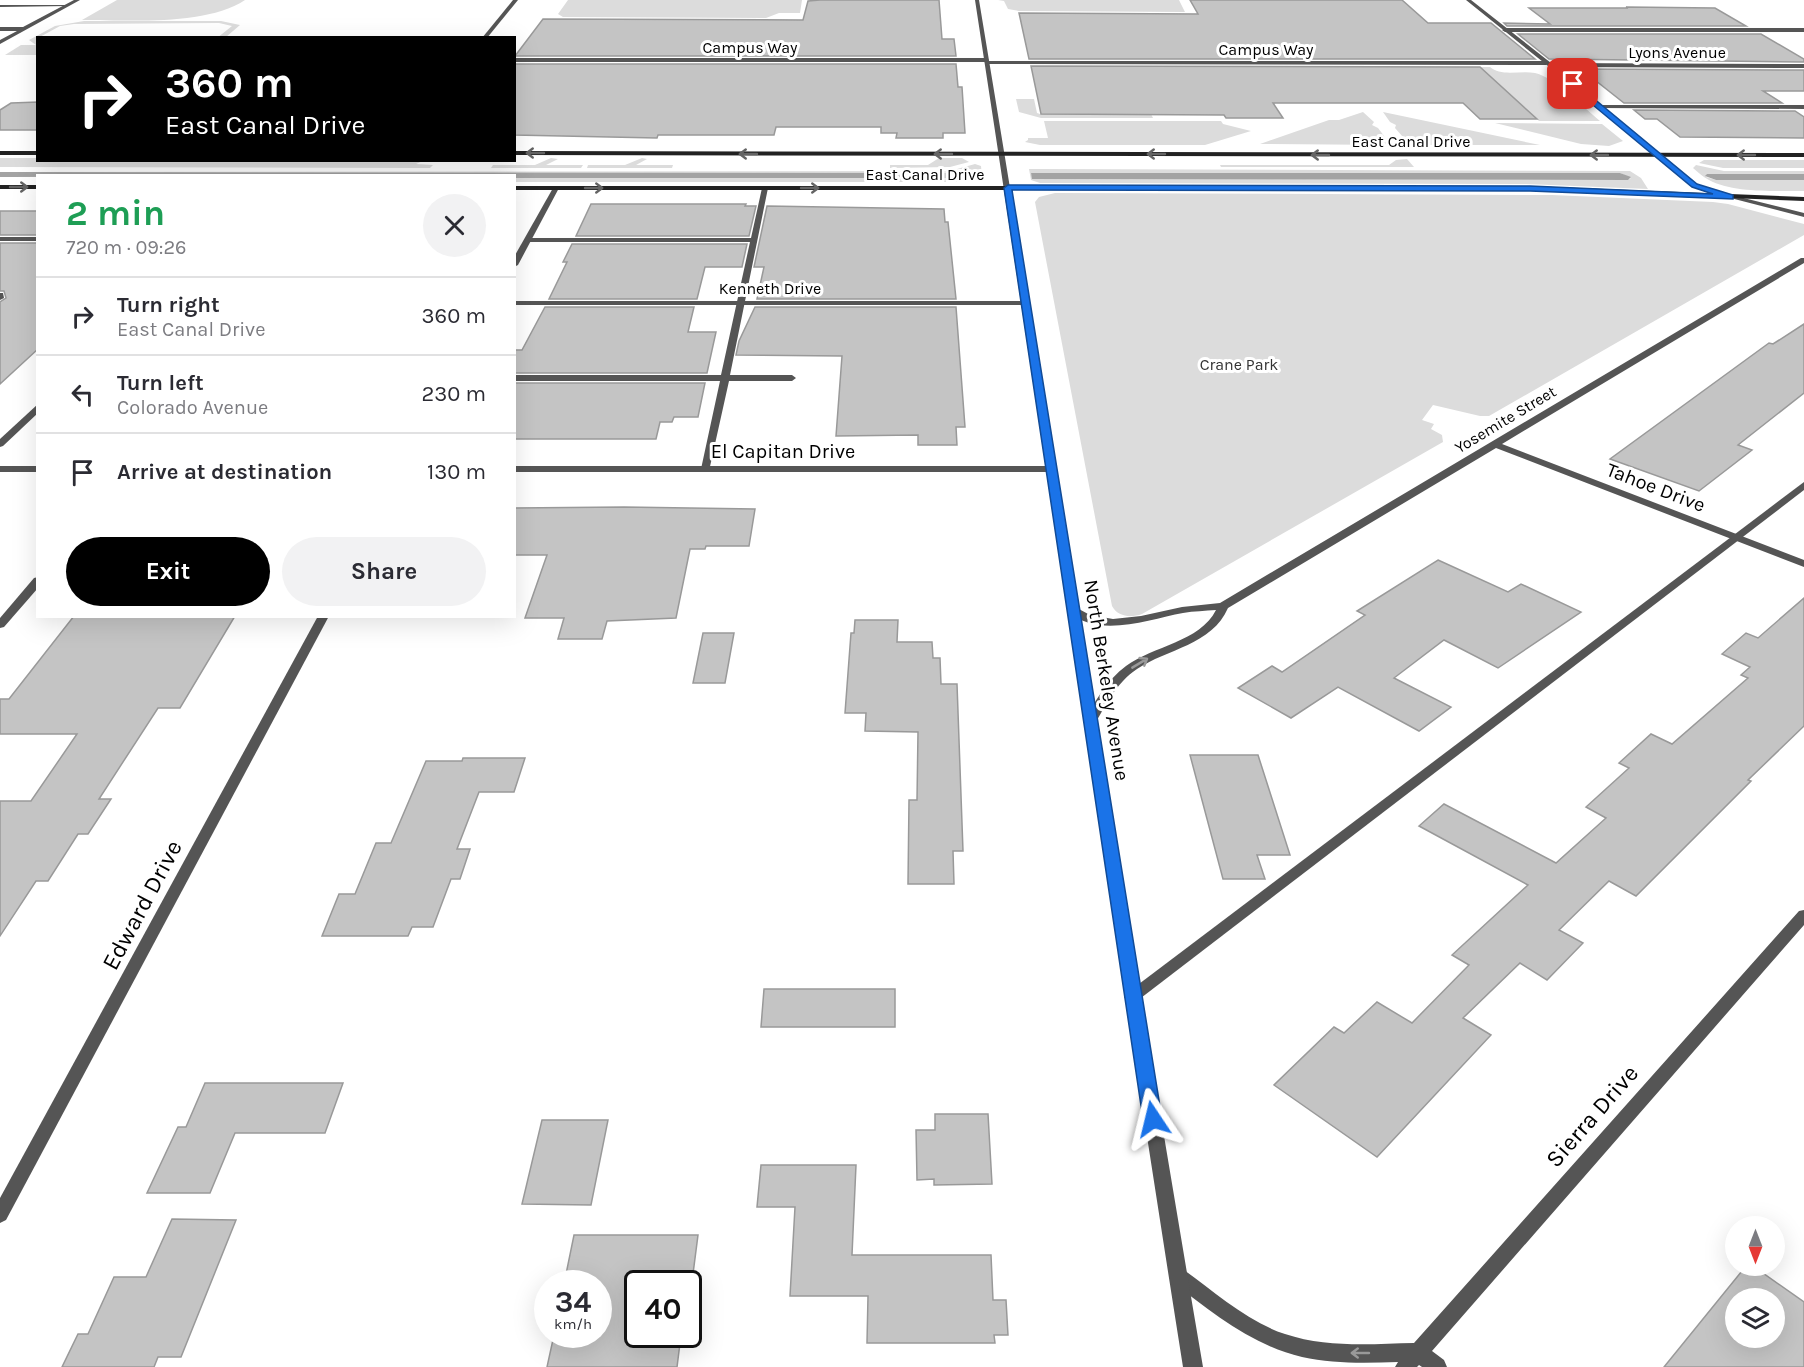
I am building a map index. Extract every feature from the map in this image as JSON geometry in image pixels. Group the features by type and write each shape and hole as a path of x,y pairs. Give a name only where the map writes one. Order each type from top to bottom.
{"main road":[{"path":"0,153 36,153"},
{"name":"East Canal Drive","path":"516,153 1804,155"},
{"path":"0,188 36,188"},
{"name":"East Canal Drive","path":"516,188 1530,188 1804,199"}],"street":[{"path":"0,42 78,0"},
{"path":"486,36 516,0"},
{"name":"North Berkeley Avenue","path":"977,0 1052,469 1132,997 1193,1367"},
{"path":"1468,0 1694,185 1730,197 1804,215"},
{"path":"0,6 67,6"},
{"path":"0,29 25,29"},
{"path":"1505,30 1804,30"},
{"name":"Campus Way","path":"516,60 1548,64"},
{"name":"Lyons Avenue","path":"1548,64 1804,66"},
{"path":"1599,106 1804,106"},
{"path":"516,261 556,188"},
{"path":"706,469 765,188"},
{"path":"0,238 36,238"},
{"path":"528,240 754,240"},
{"name":"Yosemite Street","path":"1073,610 1095,620 1127,622 1165,616 1181,610 1223,606 1804,260"},
{"name":"Kenneth Drive","path":"516,303 1025,303"},
{"path":"516,378 792,378"},
{"path":"0,444 36,409"},
{"name":"Tahoe Drive","path":"1495,444 1804,564"},
{"path":"0,469 36,469"},
{"name":"El Capitan Drive","path":"516,469 1052,469"},
{"path":"1132,997 1804,485"},
{"path":"0,625 36,582"},
{"name":"Yosemite Street","path":"1090,722 1106,691 1130,669 1156,653 1182,643 1214,622 1223,606"},
{"name":"Edward Drive","path":"0,1215 323,618"},
{"name":"Sierra Drive","path":"1405,1367 1804,915"},
{"path":"1178,1276 1260,1333 1292,1345 1350,1353 1418,1352 1437,1367"}],"green space":[{"path":"117,0 245,0 229,8 189,18 144,21 82,20"},
{"path":"568,0 802,0 800,13 779,13 766,18 563,17 558,14"},
{"path":"998,0 1179,0 1185,12 1019,11 1008,9 1004,1"},
{"path":"84,21 221,21 240,25 227,36 220,36 232,26 219,23 74,24 60,26 42,36 36,36 55,26"},
{"path":"36,36 36,45 29,40"},
{"path":"21,45 36,45 36,55 5,55"},
{"path":"1473,67 1490,67 1500,72 1511,73 1529,72 1543,76 1560,87 1600,121 1539,121 1528,111 1521,111"},
{"path":"1016,99 1034,99 1037,113 1040,114 1151,114 1153,118 1041,118 1019,112"},
{"path":"1363,112 1374,122 1372,125 1378,128 1391,145 1260,144 1329,120 1339,120"},
{"path":"1383,112 1540,145 1410,145 1395,128 1396,125 1390,122"},
{"path":"1044,121 1221,121 1223,124 1251,131 1205,145 1040,145 1025,142 1028,138 1048,138"},
{"path":"1495,123 1602,124 1623,141 1609,146 1581,144"},
{"path":"0,158 36,158 36,162 420,162 416,164 433,165 430,168 0,167"},
{"path":"551,158 558,159 546,165 583,165 581,168 491,168 493,165 535,165"},
{"path":"642,158 647,159 636,165 673,165 672,168 587,168 588,165 625,165"},
{"path":"939,158 962,158 969,162 950,167 890,168 890,165 928,165"},
{"path":"1407,159 1414,167 1221,167 1220,165 1389,165 1396,160"},
{"path":"1704,160 1804,160 1804,168 1723,168 1699,163"},
{"path":"975,164 981,166 982,179 965,182 516,182 516,178 972,178 971,173 0,172 950,171"},
{"path":"1696,165 1724,171 1804,171 1804,174 1707,174 1706,177 1716,180 1804,180 1804,191 1730,187 1705,177 1693,168"},
{"path":"1029,169 1630,171 1641,178 1648,189 1526,184 1040,183 1031,180","holes":["1031,173 1620,173 1631,178 1627,180 1033,179"]},
{"name":"Crane Park","path":"1055,193 1552,195 1713,202 1804,224 1804,235 1489,416 1433,405 1422,420 1434,424 1431,429 1442,435 1443,442 1142,614 1129,616 1121,614 1112,606 1035,202 1039,197"}],"shaded area":[{"path":"0,172 972,173 972,178 516,178 516,174 36,174 36,177 0,177"},
{"path":"1031,173 1620,173 1631,177 1628,180 1032,179"},
{"path":"1707,174 1804,174 1804,180 1716,180 1705,176"}],"building":[{"path":"939,0 942,39 954,39 956,56 516,56 543,19 803,20 808,1"},
{"path":"1190,0 1402,0 1428,23 1491,23 1535,59 1029,59 1019,13 1198,14"},
{"path":"1626,7 1715,8 1746,26 1507,26 1504,23 1550,24 1529,8 1628,8"},
{"path":"1518,34 1761,34 1804,59 1804,62 1549,59"},
{"path":"516,64 956,64 958,87 962,87 965,133 943,133 943,138 896,138 897,133 881,133 881,127 776,127 774,135 658,135 657,138 516,135"},
{"path":"1031,66 1480,67 1537,119 1480,119 1463,103 1273,103 1283,118 1226,118 1224,115 1041,114"},
{"path":"1581,69 1804,70 1804,91 1763,91 1782,103 1624,103"},
{"path":"36,102 36,130 0,130 0,110 11,103"},
{"path":"1634,110 1795,111 1804,117 1804,138 1680,137 1657,119 1645,119"},
{"path":"591,204 746,204 745,206 756,206 749,236 576,236"},
{"path":"767,206 944,209 945,222 948,222 956,299 757,299 764,267 754,267"},
{"path":"0,211 36,211 36,235 0,235"},
{"path":"0,243 36,243 36,351 0,384 0,302 6,298 4,291 0,291"},
{"path":"572,244 747,244 742,267 705,267 697,299 549,299 567,262 563,262"},
{"path":"545,307 694,307 688,332 716,332 707,373 516,373 516,350 522,350"},
{"path":"755,307 956,307 965,427 956,427 957,445 918,445 918,435 836,436 842,356 736,355 739,341"},
{"path":"1804,324 1804,393 1738,445 1752,450 1699,491 1610,459 1769,343 1773,344"},
{"path":"516,383 705,383 698,417 674,417 672,422 660,422 656,439 516,439"},
{"path":"516,508 755,509 749,546 706,546 705,549 690,549 676,618 607,621 602,639 558,639 564,618 525,618 547,555 516,555"},
{"path":"1438,560 1508,592 1521,584 1581,612 1498,668 1444,640 1394,678 1451,707 1419,731 1338,687 1291,718 1238,688 1272,666 1282,672 1365,615 1357,611"},
{"path":"1804,598 1804,726 1748,780 1751,781 1636,896 1609,881 1559,930 1583,943 1547,980 1520,963 1463,1018 1491,1035 1377,1157 1274,1085 1334,1027 1344,1033 1377,1002 1412,1023 1469,965 1452,955 1528,885 1419,826 1444,804 1556,863 1606,818 1586,807 1629,768 1619,763 1651,734 1672,744 1748,678 1741,675 1750,667 1722,654 1746,633 1758,638"},
{"path":"72,618 234,618 180,708 158,708 99,799 111,799 88,834 78,834 48,881 36,881 0,936 0,801 31,801 77,734 0,734 0,699 9,699"},
{"path":"855,620 898,620 897,642 932,642 933,658 940,658 941,684 957,684 963,851 953,851 954,884 908,884 909,800 917,800 918,732 865,731 866,713 845,713 851,633 854,633"},
{"path":"703,633 734,633 725,683 693,683"},
{"path":"1190,755 1258,755 1290,855 1257,855 1265,879 1223,879"},
{"path":"463,758 525,758 514,792 479,792 457,849 470,849 460,879 451,879 433,927 412,927 408,936 322,936 339,894 355,894 376,843 391,843 426,761 462,761"},
{"path":"764,989 895,989 895,1027 761,1027"},
{"path":"205,1083 343,1083 325,1133 235,1133 210,1193 147,1193 178,1127 186,1127"},
{"path":"935,1114 988,1114 992,1184 934,1185 934,1179 917,1180 916,1130 935,1130"},
{"path":"542,1120 608,1120 591,1205 522,1204"},
{"path":"761,1165 856,1165 852,1255 991,1255 993,1300 1006,1300 1008,1335 994,1335 995,1343 867,1343 868,1296 790,1296 795,1207 757,1207"},
{"path":"172,1219 236,1220 181,1357 158,1357 154,1367 62,1367 78,1334 88,1334 114,1277 146,1277"},
{"path":"574,1235 698,1235 694,1270 624,1270 624,1348 679,1348 677,1367 547,1367 551,1348 612,1348 612,1270 567,1270"},
{"path":"1738,1276 1767,1276 1784,1288 1728,1288"},
{"path":"1785,1289 1804,1302 1804,1367 1664,1367 1725,1292 1725,1348 1785,1348"}],"route":[{"path":"1153,1119 1128,974 1008,188 1530,188 1730,197 1694,185 1573,84"}]}
